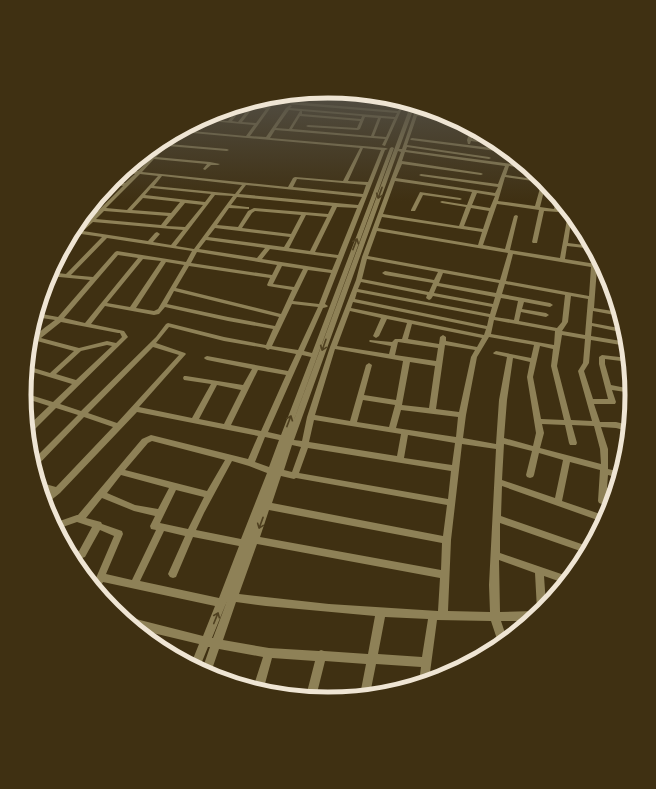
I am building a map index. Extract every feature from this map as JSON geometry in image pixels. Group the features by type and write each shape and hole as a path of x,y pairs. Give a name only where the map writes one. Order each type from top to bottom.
{"street":[{"path":"249,135 254,128"},
{"path":"304,132 307,128"},
{"path":"337,128 360,128"},
{"path":"372,137 375,128"},
{"path":"198,662 226,599 275,472 298,419 309,378 313,355 368,228 387,147 387,138 392,128"},
{"path":"250,463 321,306 370,184 387,147 401,128"},
{"path":"294,476 305,445 311,419 333,348 360,280 365,257 400,162 410,128"},
{"path":"195,129 362,146 404,148 464,154 512,161"},
{"path":"269,136 273,129 387,138"},
{"path":"190,132 325,140 387,147"},
{"path":"325,140 329,133"},
{"path":"464,154 468,147 471,134"},
{"path":"412,139 496,150"},
{"path":"469,140 484,142"},
{"path":"167,145 227,150"},
{"path":"345,182 362,146"},
{"path":"345,283 387,147"},
{"path":"80,232 163,148"},
{"path":"404,148 518,167"},
{"path":"404,148 516,165"},
{"path":"216,156 220,150"},
{"path":"149,158 218,164"},
{"path":"400,162 481,174"},
{"path":"205,169 210,163"},
{"path":"480,247 507,165"},
{"path":"131,172 365,196"},
{"path":"128,211 161,175"},
{"path":"421,175 501,186"},
{"path":"504,176 533,180"},
{"path":"290,188 295,178 370,184"},
{"path":"394,179 498,195"},
{"path":"104,304 157,312 164,305 196,250 245,183"},
{"path":"118,184 127,185"},
{"path":"150,187 360,207"},
{"path":"535,242 543,190"},
{"path":"461,228 475,192"},
{"path":"172,247 214,193"},
{"path":"413,210 422,193 460,198"},
{"path":"142,196 206,204"},
{"path":"448,203 451,197"},
{"path":"162,227 184,201"},
{"path":"442,202 492,210"},
{"path":"496,202 563,213"},
{"path":"312,253 335,205"},
{"path":"228,206 246,208"},
{"path":"556,212 557,206"},
{"path":"103,209 172,215"},
{"path":"239,229 250,212 254,209 330,216"},
{"path":"93,213 99,213"},
{"path":"286,249 304,214"},
{"path":"381,215 485,231"},
{"path":"425,675 426,662 438,616 444,575 462,415 474,358 487,333 499,296 516,216"},
{"path":"91,220 186,229"},
{"path":"562,260 569,221"},
{"path":"214,226 293,236"},
{"path":"361,228 368,228"},
{"path":"376,229 594,266 586,363 581,371 598,424 604,450 605,469 602,501"},
{"path":"80,232 334,272"},
{"path":"149,243 157,234"},
{"path":"67,276 106,236"},
{"path":"206,238 340,257"},
{"path":"565,244 585,247"},
{"path":"258,260 268,246"},
{"path":"37,337 60,318 117,254 272,277"},
{"path":"87,324 142,257"},
{"path":"365,257 591,298"},
{"path":"132,308 164,261"},
{"path":"380,283 391,262"},
{"path":"280,264 272,277 270,285 296,289"},
{"path":"268,348 306,268"},
{"path":"427,303 441,271"},
{"path":"385,273 550,305"},
{"path":"57,275 94,279"},
{"path":"360,280 495,306"},
{"path":"345,283 356,288 516,323 620,343"},
{"path":"173,289 283,316"},
{"path":"543,304 546,290"},
{"path":"568,294 565,322 558,331 554,366 573,443"},
{"path":"351,300 487,333 556,347"},
{"path":"516,323 521,300"},
{"path":"290,302 321,306 332,311"},
{"path":"164,305 277,328"},
{"path":"348,309 410,322 487,333"},
{"path":"590,309 613,313"},
{"path":"519,310 546,315"},
{"path":"288,440 332,311"},
{"path":"33,425 125,337 122,332 60,318 41,316"},
{"path":"385,316 374,339 394,344"},
{"path":"404,341 410,322"},
{"path":"589,324 617,330"},
{"path":"39,459 152,344 166,325 224,340 313,355"},
{"path":"37,339 79,350"},
{"path":"391,357 394,344 397,340 443,342 478,349"},
{"path":"432,411 443,342"},
{"path":"51,375 79,350 107,343 117,345"},
{"path":"362,352 364,343"},
{"path":"50,497 118,426 183,354 152,344"},
{"path":"530,475 540,433 530,377 536,344"},
{"path":"333,348 439,364"},
{"path":"496,353 532,360"},
{"path":"501,636 495,617 495,555 500,443 506,375 510,356"},
{"path":"590,401 612,402 602,364 602,356 622,359"},
{"path":"207,358 290,374"},
{"path":"392,430 407,359"},
{"path":"353,424 369,365"},
{"path":"226,427 256,367"},
{"path":"33,370 77,383"},
{"path":"186,378 246,388"},
{"path":"194,420 215,383"},
{"path":"608,387 625,390"},
{"path":"360,397 432,411 462,415"},
{"path":"31,398 118,426"},
{"path":"132,410 135,408 264,434 305,445 456,469"},
{"path":"298,419 353,424 459,440 500,443 536,449 567,457 614,473"},
{"path":"538,421 623,427"},
{"path":"400,460 405,432"},
{"path":"81,518 145,441 151,438 250,463 275,472 452,503"},
{"path":"558,502 567,457"},
{"path":"173,574 209,495 230,458"},
{"path":"120,472 173,487 209,495"},
{"path":"248,540 268,506 275,472"},
{"path":"498,482 598,517"},
{"path":"46,487 57,491"},
{"path":"173,487 154,526 191,534 248,540 444,575"},
{"path":"604,490 608,491"},
{"path":"101,494 134,508 159,513"},
{"path":"268,506 447,540"},
{"path":"61,524 73,518 81,518 119,534 98,582"},
{"path":"497,518 582,548"},
{"path":"78,555 98,525"},
{"path":"134,585 161,528"},
{"path":"495,555 561,578"},
{"path":"539,570 541,601"},
{"path":"100,577 134,585 226,599 438,616 526,616"},
{"path":"208,666 217,644 226,599"},
{"path":"367,689 381,612"},
{"path":"141,625 217,644 269,652 426,662"},
{"path":"260,683 269,652"},
{"path":"312,691 321,655"}]}
